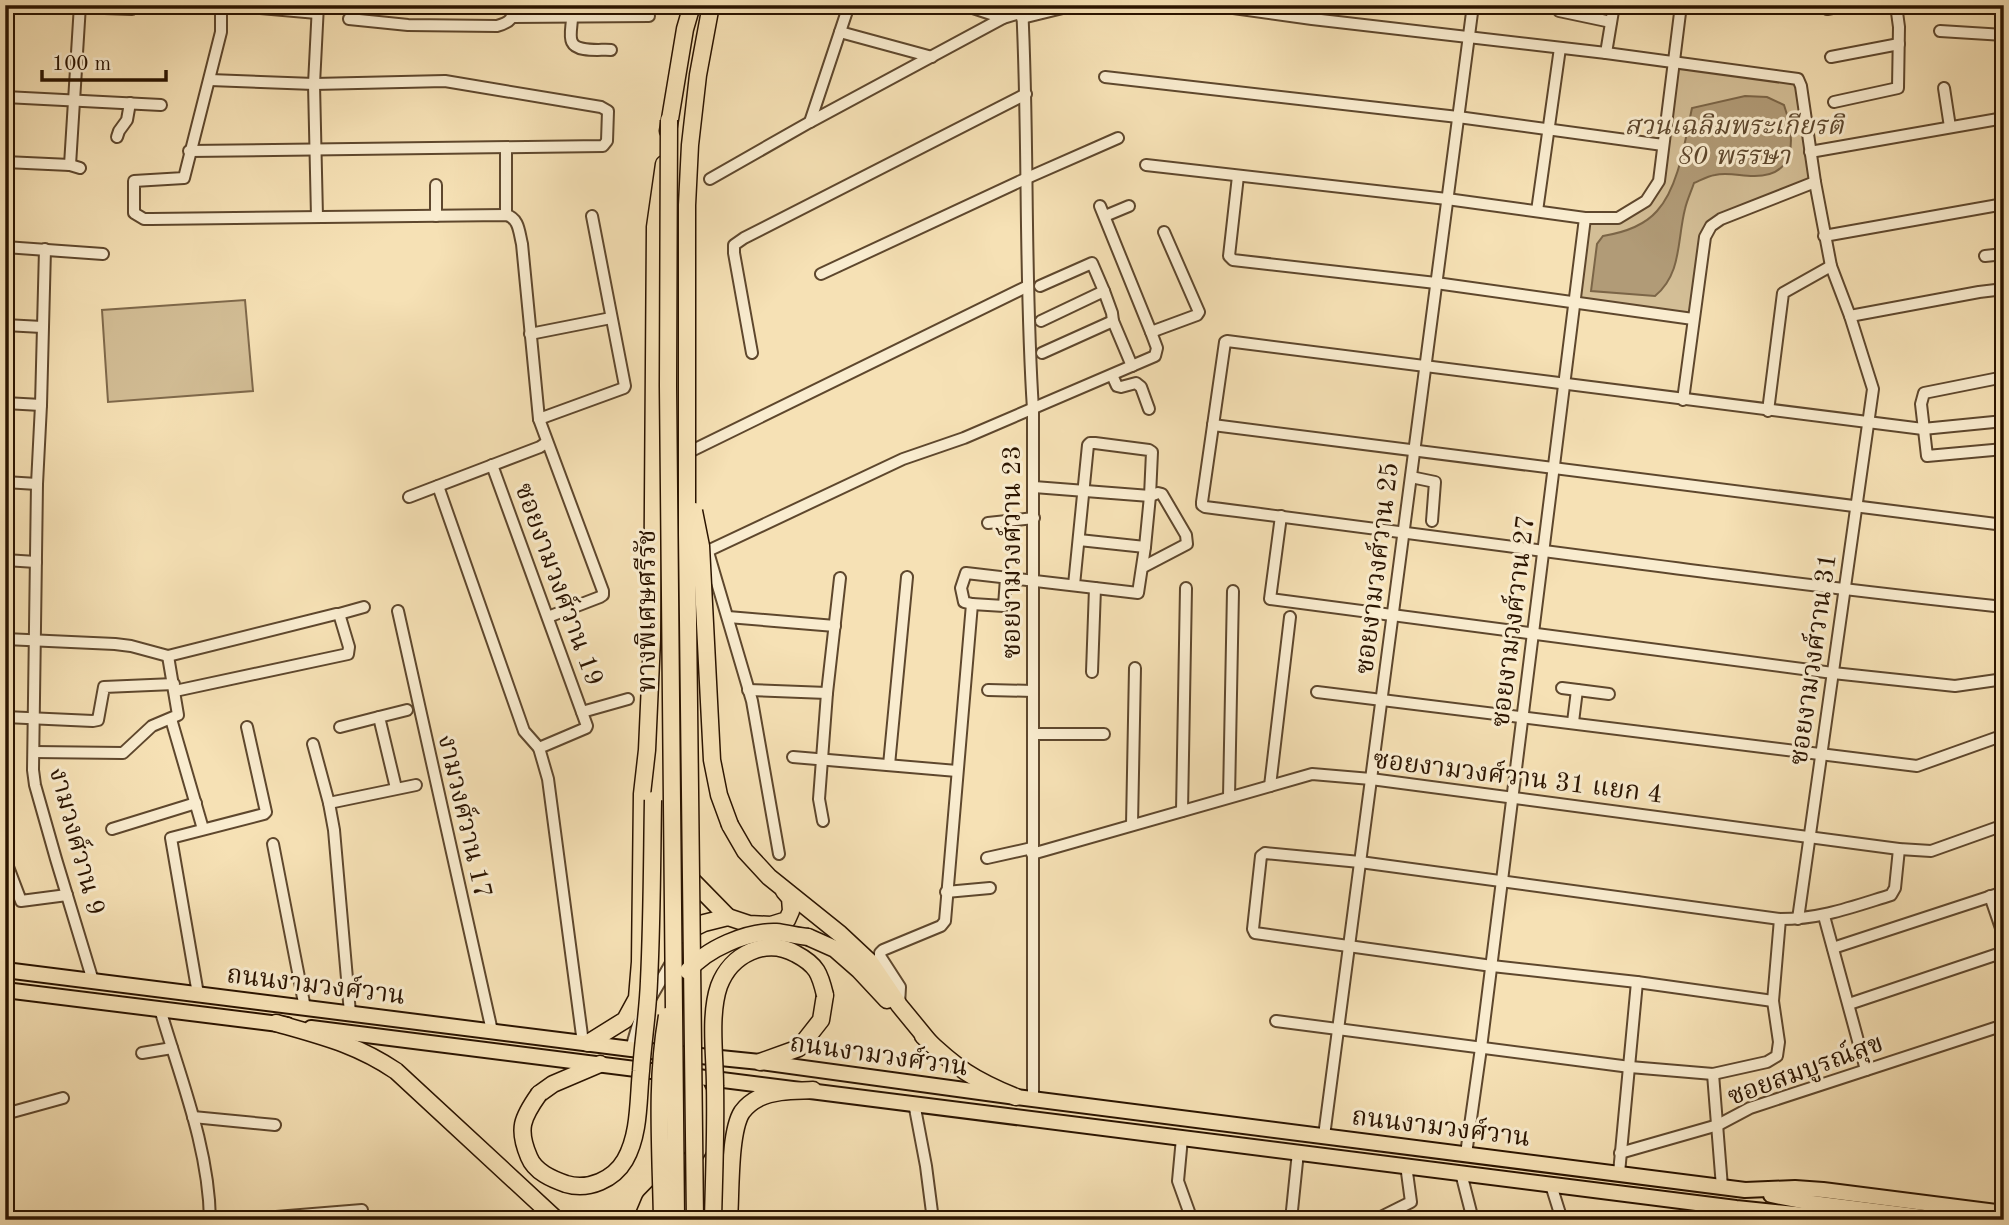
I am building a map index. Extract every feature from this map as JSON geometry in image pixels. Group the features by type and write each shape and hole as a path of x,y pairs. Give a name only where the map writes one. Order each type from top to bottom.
{"highway":[{"name":"ทางพิเศษศรีรัช","path":"676,1220 668,386 669,120 685,29 692,5"},
{"name":"ทางพิเศษศรีรัช","path":"695,1220 689,820 687,262 690,145 698,75 711,5"},
{"path":"600,1064 553,1084 539,1094 525,1113 521,1136 530,1161 547,1177 571,1185 594,1185 611,1177 626,1159 634,1135 639,1103 649,983 653,800 648,752 648,717 652,639 655,227 669,120"},
{"path":"680,867 728,917 749,924 771,925 787,920 791,911 790,898 745,851 730,825 719,795 712,760 701,547 688,478"},
{"path":"585,1043 625,1020 637,998 640,962 642,794 648,752 656,730 677,723 674,719 670,723 653,723 648,717"},
{"path":"769,877 870,962 931,1044"},
{"path":"679,935 704,923 728,917"},
{"path":"662,1220 661,1085 667,1013 681,979 694,964 710,952 739,939 774,932 808,937 835,949 957,1068 1016,1097"},
{"path":"713,1220 714,1011 719,985 732,964 748,952 765,947 787,948 807,959 820,973 825,995 821,1020 799,1048 760,1062"},
{"path":"276,1023 357,1048 396,1071 557,1220"},
{"path":"642,1220 650,1201 695,1155 702,1142 701,1098 688,1075"},
{"path":"729,1220 736,1125 742,1112 751,1102 761,1097 813,1090"}],"main road":[{"name":"ถนนงามวงศ์วาน","path":"5,970 631,1049 760,1062 1033,1100 1745,1190 1855,1220"},
{"name":"ถนนงามวงศ์วาน","path":"5,990 1736,1208 1788,1220"},
{"name":"ถนนงามวงศ์วาน","path":"1745,1190 1824,1190 2004,1213"},
{"name":"ถนนงามวงศ์วาน","path":"1736,1208 1811,1209 1947,1220"}],"street":[{"path":"21,5 132,9"},
{"path":"317,218 314,84 317,9 222,5 221,32 184,178 134,181 134,213 145,219 317,218 506,215 506,148"},
{"path":"631,1049 641,1015 671,965 679,935 677,723 680,245 687,132 719,5"},
{"path":"810,122 849,5"},
{"path":"964,5 1003,18"},
{"path":"710,179 1003,18 1023,12 1075,5"},
{"path":"1212,5 1674,62"},
{"path":"1312,19 1314,5"},
{"name":"ซอยงามวงศ์วาน 25","path":"1324,1136 1473,5"},
{"path":"1606,52 1614,5"},
{"path":"1146,165 1447,199 1585,218 1618,218 1646,201 1659,181 1681,5"},
{"path":"1828,9 1848,5"},
{"path":"1834,102 1897,89 1899,27 1896,5"},
{"path":"5,162 75,167 74,100 79,6"},
{"path":"1559,11 1611,22"},
{"name":"ซอยงามวงศ์วาน 23","path":"1023,12 1027,178 1034,286 1028,333 1034,487 1033,1100"},
{"path":"349,19 408,25 498,26 510,15 572,18 649,16"},
{"path":"572,18 571,41 574,45 580,49 611,50"},
{"path":"1940,31 2004,35"},
{"path":"841,32 932,57"},
{"path":"1831,57 1899,44"},
{"path":"1537,211 1560,48"},
{"name":"ซอยงามวงศ์วาน 31","path":"1674,62 1798,79 1831,266 1873,385 1798,919"},
{"path":"1105,77 1458,117 1663,145"},
{"path":"190,151 603,146 607,141 608,111 601,107 445,81 314,84 209,80"},
{"path":"1944,88 1950,127"},
{"path":"752,353 734,245 1026,94"},
{"path":"5,97 161,105"},
{"path":"117,137 127,120 130,103"},
{"path":"1810,152 2004,118"},
{"path":"821,274 1118,138"},
{"path":"1238,176 1230,258 1436,283 1693,319"},
{"path":"1683,400 1705,237 1711,226 1721,219 1815,182"},
{"path":"436,185 436,216"},
{"path":"1824,236 2004,204"},
{"path":"678,564 903,459 964,438 1155,356 1157,348 1102,211 1129,206"},
{"name":"ซอยงามวงศ์วาน 19","path":"506,215 512,216 517,223 522,244 539,419 547,442 492,465 587,726 539,748"},
{"path":"539,419 625,386 592,216"},
{"name":"ซอยงามวงศ์วาน 27","path":"1466,1154 1585,218"},
{"path":"1151,332 1199,312 1164,232"},
{"path":"5,247 103,254"},
{"name":"งามวงศ์วาน 9","path":"44,249 33,770 35,785 93,981"},
{"path":"1985,256 2004,254"},
{"path":"680,456 1034,286 1092,263 1132,366"},
{"path":"1768,411 1783,293 1831,266"},
{"path":"1850,316 2004,289"},
{"path":"1041,321 1104,291"},
{"path":"530,334 611,318"},
{"path":"1042,353 1113,321"},
{"path":"5,325 42,327"},
{"path":"2004,421 1923,429 1226,341 1202,505 1845,590 2004,607"},
{"path":"1112,374 1117,386 1136,383 1149,409"},
{"path":"2004,377 1924,393 1921,404 1927,456 2004,449"},
{"path":"5,403 41,405"},
{"path":"1213,425 2004,525"},
{"path":"547,442 603,595 548,617"},
{"path":"1006,578 1004,606 964,602 961,588 966,573 1138,593 1150,496 1152,452 1149,450 1095,443 1088,445 1074,585"},
{"path":"409,497 492,465"},
{"path":"1411,477 1435,482 1432,521"},
{"path":"5,482 37,484"},
{"path":"438,486 524,731 539,748 548,779 585,1043"},
{"path":"1034,487 1150,496 1161,494 1186,535 1187,544 1143,567"},
{"path":"1282,516 1270,599 1833,673 1955,686 2004,679"},
{"path":"988,523 1034,518"},
{"path":"1079,540 1145,547"},
{"path":"708,552 748,690 779,854"},
{"path":"5,561 36,562"},
{"path":"889,765 907,577"},
{"path":"823,821 819,799 840,578"},
{"path":"1092,672 1095,588"},
{"path":"1182,811 1186,588"},
{"path":"1229,797 1233,591"},
{"path":"899,1004 900,987 880,953 944,924 972,604"},
{"path":"5,639 131,646 168,656 364,607"},
{"name":"งามวงศ์วาน 17","path":"398,611 492,1031"},
{"path":"5,717 93,721 98,720 104,687 174,688 348,654 349,647 339,614"},
{"path":"728,617 835,626"},
{"path":"1270,786 1290,617"},
{"path":"168,656 174,688 174,717 203,829"},
{"path":"1132,825 1135,668"},
{"path":"1562,688 1609,694"},
{"path":"748,690 827,693"},
{"path":"988,690 1033,691"},
{"path":"1573,722 1577,690"},
{"path":"1317,692 1917,766 2004,735"},
{"path":"582,712 628,699"},
{"path":"340,727 407,710"},
{"path":"34,752 120,754 152,726 174,717"},
{"path":"379,717 396,788"},
{"path":"198,994 171,841 173,836 266,812 247,727"},
{"path":"1033,734 1104,734"},
{"path":"313,744 330,803 334,830 350,1013"},
{"path":"793,757 957,771"},
{"name":"ซอยงามวงศ์วาน 31 แยก 4","path":"987,858 1032,851 1312,774 1371,779 1899,849 1931,851 2004,825"},
{"path":"330,803 416,785"},
{"path":"112,830 197,803"},
{"path":"273,844 306,1008"},
{"path":"1773,1001 1255,933 1253,929 1261,856 1265,853 1360,862 1502,883 1780,919 1798,919 1824,916 1891,895 1895,888 1899,849"},
{"path":"5,859 21,901 67,895"},
{"path":"946,892 990,888"},
{"path":"1833,948 2004,892"},
{"path":"1990,896 2004,937"},
{"path":"1824,916 1866,1070"},
{"path":"1276,1021 1630,1067 1713,1074 1767,1062 1777,1056 1779,1042 1773,1001 1780,919"},
{"path":"1849,1004 2004,953"},
{"path":"1619,1173 1637,982"},
{"path":"160,1009 193,1117 209,1188 211,1219 232,1220"},
{"name":"ซอยสมบูรณ์สุข","path":"1620,1153 1718,1125 1750,1108 2004,1024"},
{"path":"142,1053 172,1048"},
{"path":"1713,1074 1722,1187"},
{"path":"5,1114 63,1098"},
{"path":"914,1103 933,1220"},
{"path":"193,1117 275,1125"},
{"path":"1182,1138 1178,1181 1192,1220"},
{"path":"1291,1220 1298,1152"},
{"path":"1375,1220 1390,1217 1411,1202 1406,1166"},
{"path":"1461,1173 1473,1220"},
{"path":"1551,1185 1562,1220"},
{"path":"239,1220 362,1210"}],"green space":[{"name":"สวนเฉลิมพระเกียรติ 80 พรรษา","path":"1677,66 1798,81 1812,181 1710,224 1692,316 1573,300 1583,220 1621,222 1650,204"},
{"path":"245,300 253,391 108,402 102,310"}],"shaded area":[{"path":"1745,96 1767,97 1784,105 1791,142 1785,162 1778,170 1768,175 1720,174 1694,183 1685,209 1674,267 1664,287 1655,296 1591,291 1597,244 1603,236 1639,225 1652,216 1665,201 1676,176 1692,108"}]}
